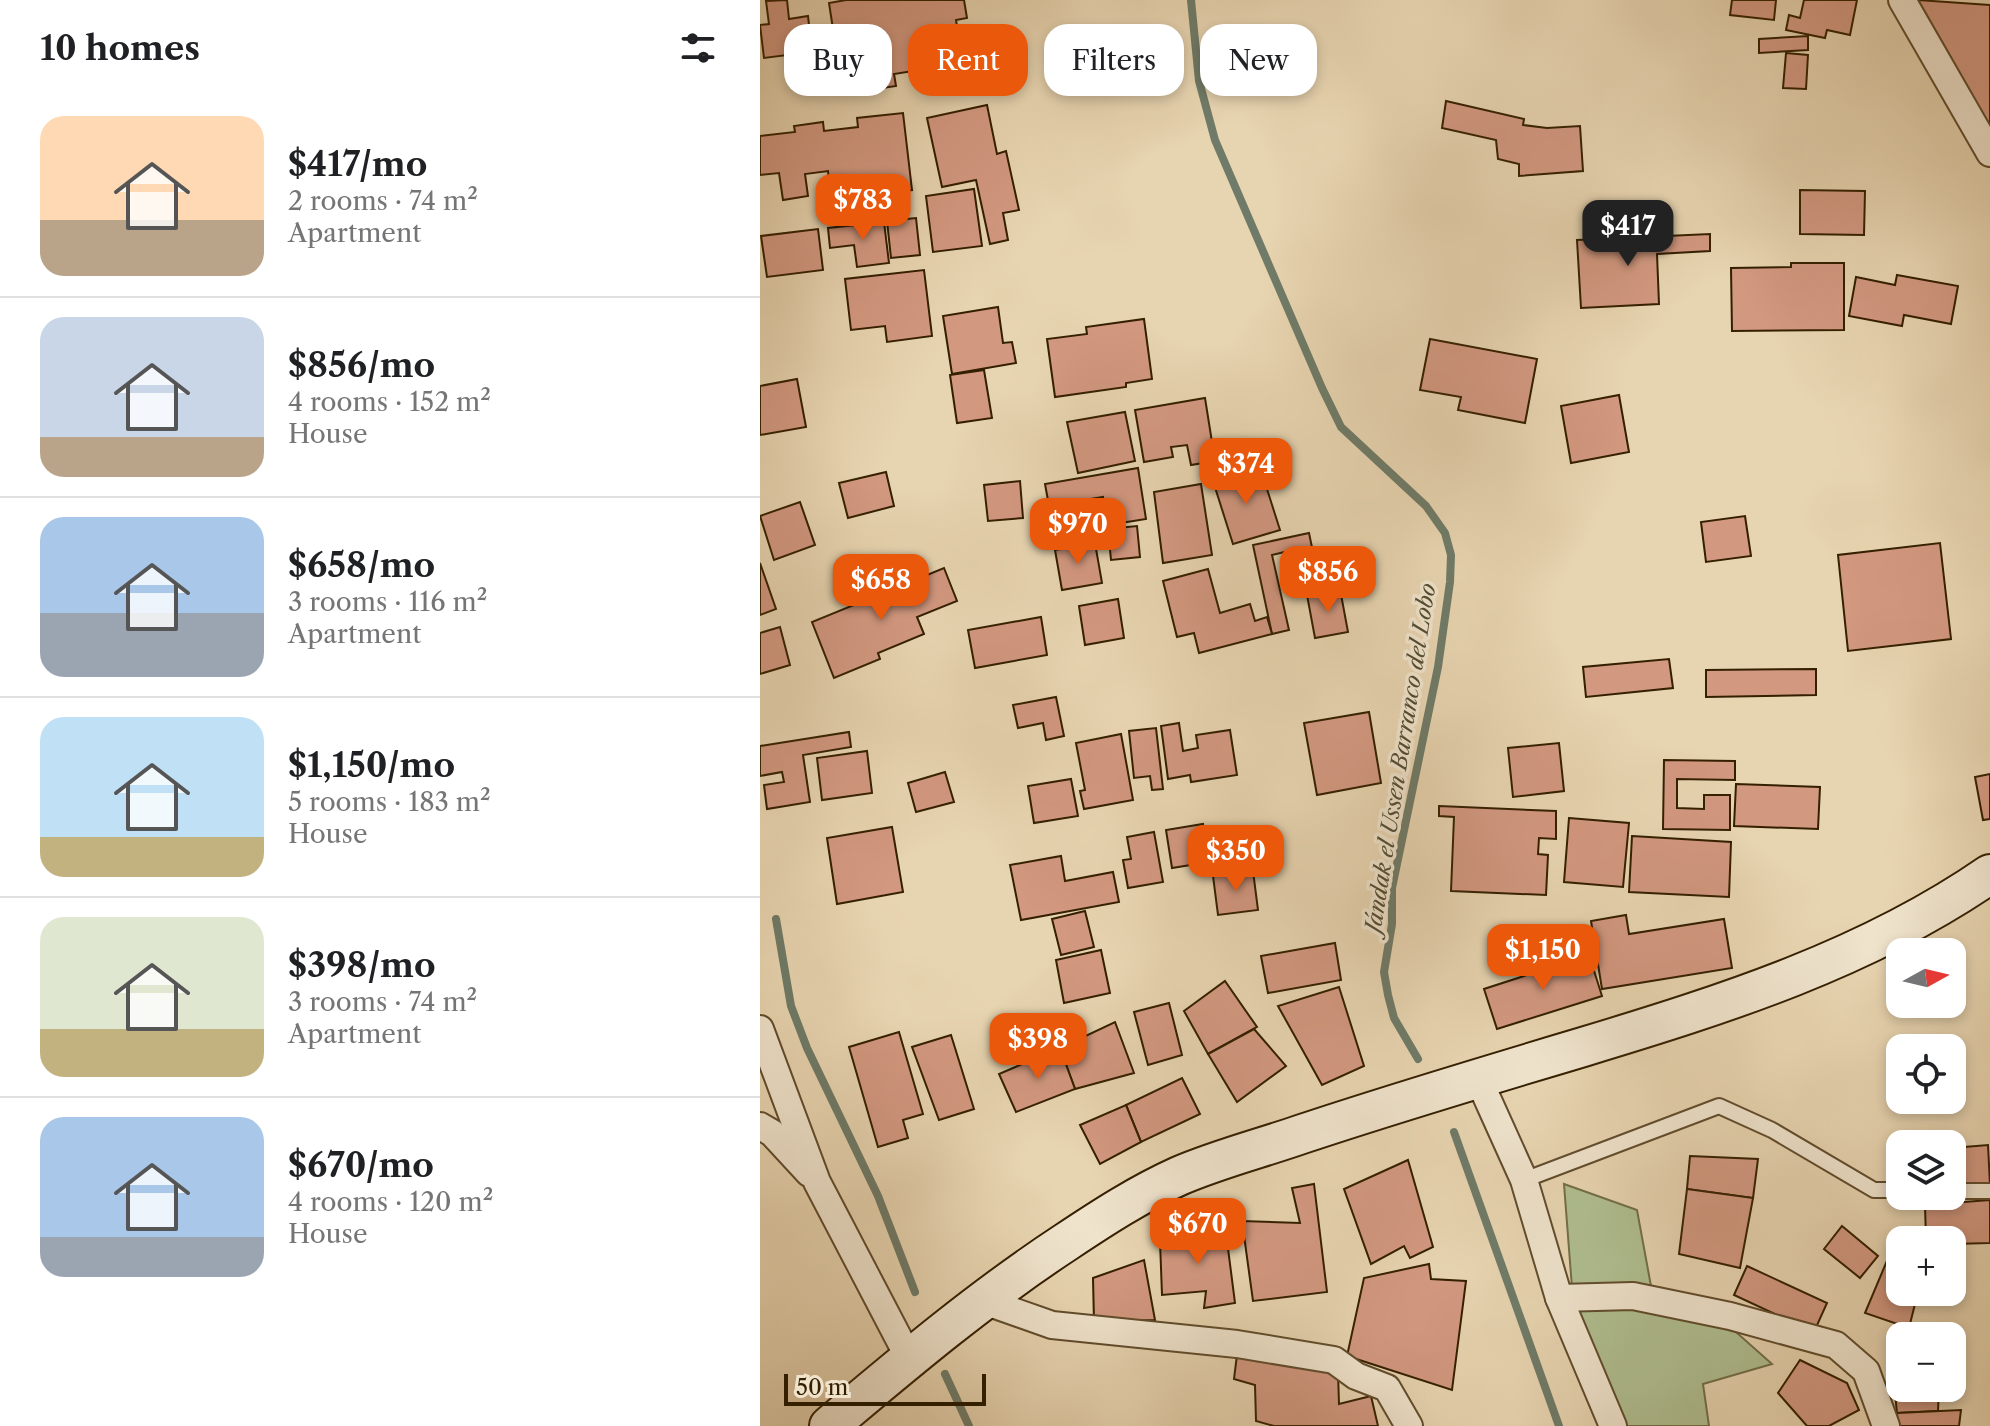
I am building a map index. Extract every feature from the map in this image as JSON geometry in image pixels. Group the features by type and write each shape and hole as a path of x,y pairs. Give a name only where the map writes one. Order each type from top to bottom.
{"street":[{"path":"1906,3 1990,153"},
{"path":"829,1426 909,1358 1034,1263 1116,1209 1180,1176 1388,1105 1674,1020 1781,983 1877,942 1990,874"},
{"path":"760,1029 817,1182 909,1358"},
{"path":"1478,1078 1524,1180 1559,1298 1613,1426"},
{"path":"760,1126 772,1133 817,1182"},
{"path":"1559,1298 1633,1296 1730,1316 1836,1345 1866,1371 1886,1426"},
{"path":"984,1301 1052,1325 1237,1344 1334,1360 1356,1376 1387,1388 1409,1426"}],"lane":[{"path":"1524,1180 1719,1106 1772,1130 1874,1190 1886,1190"},
{"path":"1966,1191 1990,1191"}],"green space":[{"path":"1564,1184 1637,1210 1651,1286 1718,1316 1772,1364 1703,1384 1709,1426 1625,1426 1571,1347 1572,1288"}],"building":[{"path":"787,0 789,19 808,16 809,24 784,24 784,56 764,58 760,25 769,24 766,1"},
{"path":"846,0 964,0 967,18 956,20 957,24 908,24 908,72 894,74 896,86 892,87 892,24 832,24 829,3"},
{"path":"1732,0 1776,0 1774,20 1730,15"},
{"path":"1804,0 1857,0 1850,35 1827,30 1825,38 1786,30 1789,15 1800,18"},
{"path":"1918,0 1990,5 1990,126"},
{"path":"1808,36 1808,50 1759,53 1759,39"},
{"path":"1786,53 1808,55 1806,89 1783,88"},
{"path":"1446,101 1524,119 1523,125 1547,128 1580,126 1583,171 1519,176 1519,164 1498,159 1496,140 1442,128"},
{"path":"987,105 997,154 1006,151 1019,210 1003,213 1008,240 990,244 976,180 942,187 927,118"},
{"path":"903,113 912,190 831,199 828,171 805,174 808,196 783,200 779,173 760,175 760,136 795,132 794,126 823,122 824,131 858,127 857,118"},
{"path":"974,189 982,246 933,252 926,196"},
{"path":"1800,190 1865,191 1864,235 1800,234"},
{"path":"916,218 920,255 891,258 887,221"},
{"path":"884,222 889,263 857,267 854,245 830,248 828,228"},
{"path":"818,229 823,270 767,277 761,236"},
{"path":"1710,234 1710,251 1657,254 1659,304 1581,308 1577,240"},
{"path":"1791,263 1844,263 1844,330 1732,331 1731,268 1791,267"},
{"path":"924,270 932,336 887,342 885,326 851,330 845,279"},
{"path":"1897,275 1958,286 1951,324 1904,315 1902,326 1849,316 1856,277 1895,285"},
{"path":"998,307 1003,343 1012,342 1016,363 952,374 943,316"},
{"path":"1144,319 1152,379 1126,383 1126,387 1055,397 1047,339 1087,334 1086,327"},
{"path":"1430,339 1537,359 1525,423 1458,410 1461,397 1420,390"},
{"path":"984,370 992,418 957,423 950,375"},
{"path":"797,379 806,427 760,435 760,386"},
{"path":"1619,395 1629,452 1571,463 1561,406"},
{"path":"1205,398 1215,461 1191,465 1187,445 1171,447 1173,457 1144,462 1135,410"},
{"path":"1125,412 1135,461 1078,473 1067,422"},
{"path":"1260,467 1280,530 1233,544 1213,481"},
{"path":"1138,468 1146,519 1108,525 1103,497 1049,506 1045,484"},
{"path":"886,472 894,506 848,518 839,483"},
{"path":"1020,481 1023,518 988,521 984,485"},
{"path":"1201,484 1212,555 1163,563 1154,492"},
{"path":"800,502 815,545 774,560 760,516"},
{"path":"1745,516 1751,556 1706,562 1701,522"},
{"path":"1137,526 1140,557 1111,560 1108,529"},
{"path":"1309,533 1315,562 1297,566 1293,550 1272,555 1289,630 1272,634 1253,545"},
{"path":"1095,543 1102,583 1062,590 1055,550"},
{"path":"1940,543 1951,639 1848,651 1838,555"},
{"path":"760,563 776,609 760,615"},
{"path":"944,568 957,601 917,617 924,634 878,653 880,659 834,678 812,622"},
{"path":"1208,569 1220,613 1250,604 1255,621 1267,617 1272,634 1199,653 1194,633 1177,637 1163,581"},
{"path":"1340,589 1348,632 1315,638 1307,595"},
{"path":"1118,599 1124,638 1085,645 1079,606"},
{"path":"1041,617 1047,655 975,668 968,630"},
{"path":"780,627 790,665 760,674 760,633"},
{"path":"1669,659 1673,688 1586,697 1583,667"},
{"path":"1816,669 1816,695 1706,697 1706,670"},
{"path":"1056,697 1064,736 1046,740 1043,723 1018,728 1013,705"},
{"path":"1369,712 1381,783 1317,795 1304,723"},
{"path":"1179,723 1183,751 1198,748 1196,735 1230,730 1237,775 1191,782 1190,775 1168,779 1161,726"},
{"path":"1156,728 1163,789 1152,790 1150,776 1134,778 1129,731"},
{"path":"849,732 851,747 803,755 810,802 767,809 764,785 784,782 782,772 760,776 760,746"},
{"path":"1121,734 1133,800 1084,809 1080,791 1085,790 1076,743"},
{"path":"1559,743 1564,791 1513,797 1508,748"},
{"path":"867,751 872,793 822,800 817,758"},
{"path":"1664,760 1735,761 1735,780 1677,779 1677,808 1704,809 1704,795 1730,795 1730,830 1663,829"},
{"path":"945,772 954,802 916,812 908,783"},
{"path":"1990,774 1990,819 1983,820 1975,777"},
{"path":"1071,779 1078,816 1034,823 1028,786"},
{"path":"1736,784 1820,787 1818,829 1734,826"},
{"path":"1439,806 1556,811 1556,839 1539,838 1538,854 1548,855 1546,895 1451,891 1454,817 1439,816"},
{"path":"1569,818 1629,823 1623,887 1564,882"},
{"path":"1203,824 1209,862 1172,868 1166,830"},
{"path":"892,827 903,892 837,904 827,838"},
{"path":"1154,832 1163,882 1128,888 1123,860 1131,859 1127,837"},
{"path":"1632,836 1731,842 1729,897 1629,892"},
{"path":"1061,856 1065,881 1113,872 1119,902 1021,920 1010,865"},
{"path":"1253,871 1258,910 1218,915 1213,876"},
{"path":"1085,911 1094,947 1061,955 1052,919"},
{"path":"1626,915 1629,934 1724,919 1732,968 1602,989 1591,921"},
{"path":"1335,943 1341,980 1268,993 1261,956"},
{"path":"1101,950 1110,993 1064,1003 1056,960"},
{"path":"1589,955 1602,996 1497,1029 1484,989"},
{"path":"1225,981 1257,1027 1208,1054 1184,1011"},
{"path":"1339,987 1364,1066 1322,1085 1278,1006"},
{"path":"1169,1003 1182,1055 1148,1065 1134,1012"},
{"path":"1115,1022 1134,1073 1075,1089 1060,1048"},
{"path":"1254,1029 1286,1066 1237,1102 1208,1054"},
{"path":"899,1032 923,1114 903,1120 908,1138 878,1147 849,1047"},
{"path":"951,1035 974,1109 939,1120 912,1047"},
{"path":"1060,1048 1075,1089 1016,1112 999,1074"},
{"path":"1182,1078 1200,1114 1141,1142 1126,1105"},
{"path":"1126,1105 1141,1142 1100,1164 1080,1125"},
{"path":"1988,1145 1990,1185 1966,1188 1966,1147"},
{"path":"1690,1156 1758,1159 1753,1198 1687,1189"},
{"path":"1408,1160 1433,1247 1410,1258 1404,1246 1371,1264 1344,1189"},
{"path":"1314,1184 1327,1292 1253,1301 1242,1221 1300,1223 1292,1188"},
{"path":"1687,1189 1753,1198 1740,1268 1679,1254"},
{"path":"1990,1200 1990,1243 1966,1244 1966,1226 1926,1226 1925,1210 1966,1210 1966,1202"},
{"path":"1225,1225 1235,1303 1204,1308 1206,1291 1162,1295 1160,1241"},
{"path":"1842,1226 1878,1256 1860,1278 1824,1249"},
{"path":"1144,1260 1155,1320 1094,1322 1093,1278"},
{"path":"1886,1263 1886,1306 1914,1306 1910,1322 1891,1322 1865,1313"},
{"path":"1429,1264 1431,1279 1466,1281 1452,1390 1347,1356 1364,1278"},
{"path":"1747,1266 1827,1303 1814,1332 1734,1295"},
{"path":"1237,1355 1338,1372 1339,1404 1371,1396 1378,1426 1274,1426 1256,1421 1255,1385 1234,1379"},
{"path":"1800,1360 1847,1383 1859,1410 1829,1426 1807,1426 1778,1393"},
{"path":"1896,1402 1938,1402 1938,1411 1897,1413"},
{"path":"1961,1410 1959,1426 1898,1426 1897,1413"}],"waterway":[{"name":"Jándak el Ussen Barranco del Lobo","path":"1191,0 1199,81 1215,140 1322,388 1341,427 1426,506 1445,533 1451,555 1438,667 1392,888 1392,924 1384,972 1394,1018 1418,1059"},
{"path":"776,919 791,1006 807,1048 878,1196 915,1292"},
{"path":"1454,1132 1559,1426"},
{"path":"945,1374 969,1426"}]}
